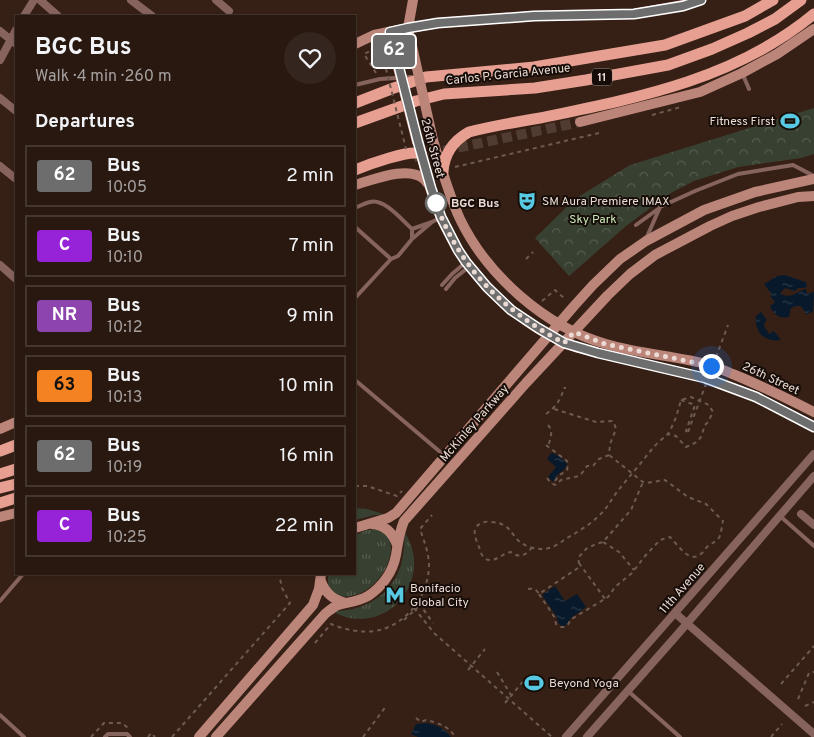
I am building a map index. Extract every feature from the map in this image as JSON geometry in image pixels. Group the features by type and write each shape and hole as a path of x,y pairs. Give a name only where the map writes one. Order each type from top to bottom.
{"main road":[{"path":"409,32 413,0"},
{"path":"356,44 374,36 391,36 438,23 534,16 634,14 683,6 701,0"},
{"name":"Carlos P. Garcia Avenue","path":"356,103 426,77 534,67 665,45 745,16 773,0"},
{"name":"Carlos P. Garcia Avenue","path":"356,124 416,101 444,94 534,88 668,65 748,33 775,19 801,0"},
{"path":"443,172 446,157 452,146 469,132 617,101 680,85 754,55 797,28 814,14"},
{"path":"580,122 700,92 742,73 777,54 814,28"},
{"name":"26th Street","path":"409,32 433,140 452,200 471,239 497,274 529,304 574,332 605,344 711,366 753,383 814,412"},
{"name":"26th Street","path":"391,36 431,188 436,220 487,287 511,310 564,343 598,353 705,378 756,397 814,427"},
{"path":"356,129 389,111"},
{"path":"356,170 414,152 421,154"},
{"path":"356,186 389,175 406,173 415,174 424,179 431,188"},
{"name":"McKinley Parkway","path":"356,528 378,522 396,513 593,285 620,260 646,241 704,210 755,192 814,177"},
{"name":"McKinley Parkway","path":"216,737 325,614 338,605 367,597 382,584 393,566 398,538 404,522 526,383 630,274 654,255 732,216 759,207 814,196"},
{"path":"0,429 15,422"},
{"path":"0,452 15,446"},
{"path":"0,474 15,469"},
{"path":"0,488 15,484"},
{"path":"0,503 15,498"},
{"path":"369,523 384,527 395,539 397,546"},
{"path":"321,577 323,587 327,593 340,602 347,603"},
{"path":"199,737 313,605 321,577"}],"street":[{"path":"25,15 34,0"},
{"path":"40,0 57,15"},
{"path":"131,0 151,15"},
{"path":"216,0 229,11"},
{"path":"0,31 14,42 0,60"},
{"path":"0,98 15,110"},
{"path":"0,166 15,178"},
{"path":"0,265 15,278"},
{"name":"11th Avenue","path":"566,737 814,454"},
{"path":"587,737 814,476"},
{"path":"803,515 814,525"},
{"path":"675,613 814,734"}],"lane":[{"path":"742,73 749,89"},
{"path":"356,85 380,79 426,77"},
{"path":"636,225 660,207 738,174 793,165 814,177"},
{"path":"356,208 370,202 381,203 412,229"},
{"path":"646,241 660,207"},
{"path":"412,229 436,220"},
{"path":"356,297 391,259 398,256 412,239 436,220"},
{"path":"356,228 391,259"},
{"path":"412,229 412,239"},
{"path":"442,285 452,274 468,264"},
{"path":"446,289 468,264"},
{"path":"356,381 455,464"},
{"path":"0,522 10,516"},
{"path":"780,516 814,546"},
{"path":"0,601 22,575"},
{"path":"257,670 267,678"},
{"path":"628,691 680,737"},
{"path":"229,702 239,710"},
{"path":"0,715 24,737"},
{"path":"105,737 108,734 127,734 130,737"}],"path":[{"path":"377,74 364,54 378,47 382,48 406,149"},
{"path":"454,167 599,133"},
{"path":"526,259 533,252"},
{"path":"541,302 555,290 565,298"},
{"path":"681,400 695,405 686,431 688,432 728,325"},
{"path":"546,414 554,409 562,396 564,388 566,388"},
{"path":"668,434 676,436 686,447 696,443 703,434 704,426 712,412 708,405 691,397 681,400"},
{"path":"532,547 526,554 519,556 507,552 499,557 489,560 485,559 474,536 475,530 477,526 488,521 504,524 525,545 546,549 582,529 606,508 649,453 668,434 677,416 681,400"},
{"path":"554,409 596,422 612,421 616,429 610,444 610,455"},
{"path":"548,425 551,432 547,446 567,461 568,464 568,470 560,475 552,484"},
{"path":"528,589 536,590 555,618 556,624 565,627 570,620 608,597 660,540 670,538 686,554 696,556 701,554 720,536 723,522 706,504 688,497 667,481 643,482 610,455"},
{"path":"547,478 555,486 562,480 578,476 587,466 593,466 599,459 610,455"},
{"path":"539,594 578,568 578,558 586,549 603,542 631,510 643,482"},
{"path":"356,486 367,486 397,496 403,489"},
{"path":"315,643 331,624 342,628 366,631 380,630 404,618 414,608 426,584 429,566 427,548 420,529 432,515"},
{"path":"603,542 619,552 634,570"},
{"path":"579,563 605,599"},
{"path":"172,737 290,603 282,588 279,575"},
{"path":"404,620 417,608 423,596"},
{"path":"420,604 433,623"},
{"path":"414,608 434,633 552,737"},
{"path":"781,684 814,646"},
{"path":"468,670 486,649"},
{"path":"497,672 511,695"},
{"path":"798,699 809,673 814,672"},
{"path":"505,703 525,679"},
{"path":"805,706 814,702"},
{"path":"363,737 387,705"},
{"path":"416,718 421,722 426,720 441,724 450,730 455,737"},
{"path":"771,737 782,724"},
{"path":"148,737 151,734 155,737"}],"green space":[{"name":"Sky Park","path":"814,108 814,154 801,158 738,167 694,181 669,194 626,226 569,276 535,238 575,199 630,165"},
{"path":"356,508 367,509 386,515 375,515 356,520"},
{"path":"376,529 386,534 391,544 390,556 385,570 376,582 364,591 350,596 334,595 328,585 328,575 356,575 356,535"},
{"path":"405,533 412,548 414,564 412,580 405,594 395,605 382,614 367,618 348,618 332,611 354,609 382,595 400,568 404,551"}],"water":[{"path":"784,275 806,282 807,287 798,288 795,291 785,288 780,294 791,295 806,289 807,294 814,292 813,312 806,314 801,306 796,306 791,308 789,317 780,317 773,312 770,306 775,302 764,284 777,276"},
{"path":"761,312 767,320 764,326 769,334 774,331 781,340 770,340 759,331 756,316"},
{"path":"551,453 560,457 567,464 554,481 548,477 556,467 547,459"},
{"path":"555,586 565,601 577,594 586,607 572,617 565,626 559,623 542,595"},
{"path":"427,723 441,728 451,737 418,737 411,734 416,724"}],"tunnel":[{"path":"414,157 580,122"}],"bus line":[{"name":"62","path":"701,0 683,6 634,14 534,16 438,23 390,32 418,142 441,217 466,262 487,287 511,310 564,343 598,353 705,378 756,397 814,427"}],"place":[{"name":"Fitness First","path":"790,121"},
{"name":"SM Aura Premiere IMAX","path":"527,201"},
{"name":"BGC Bus","path":"436,203"},
{"name":"Bonifacio Global City","path":"395,595"},
{"name":"Beyond Yoga","path":"534,683"}],"route":[{"path":"436,203 434,198 451,238 466,262 487,287 511,310 544,332 564,343 574,332 605,344 711,366"}]}
